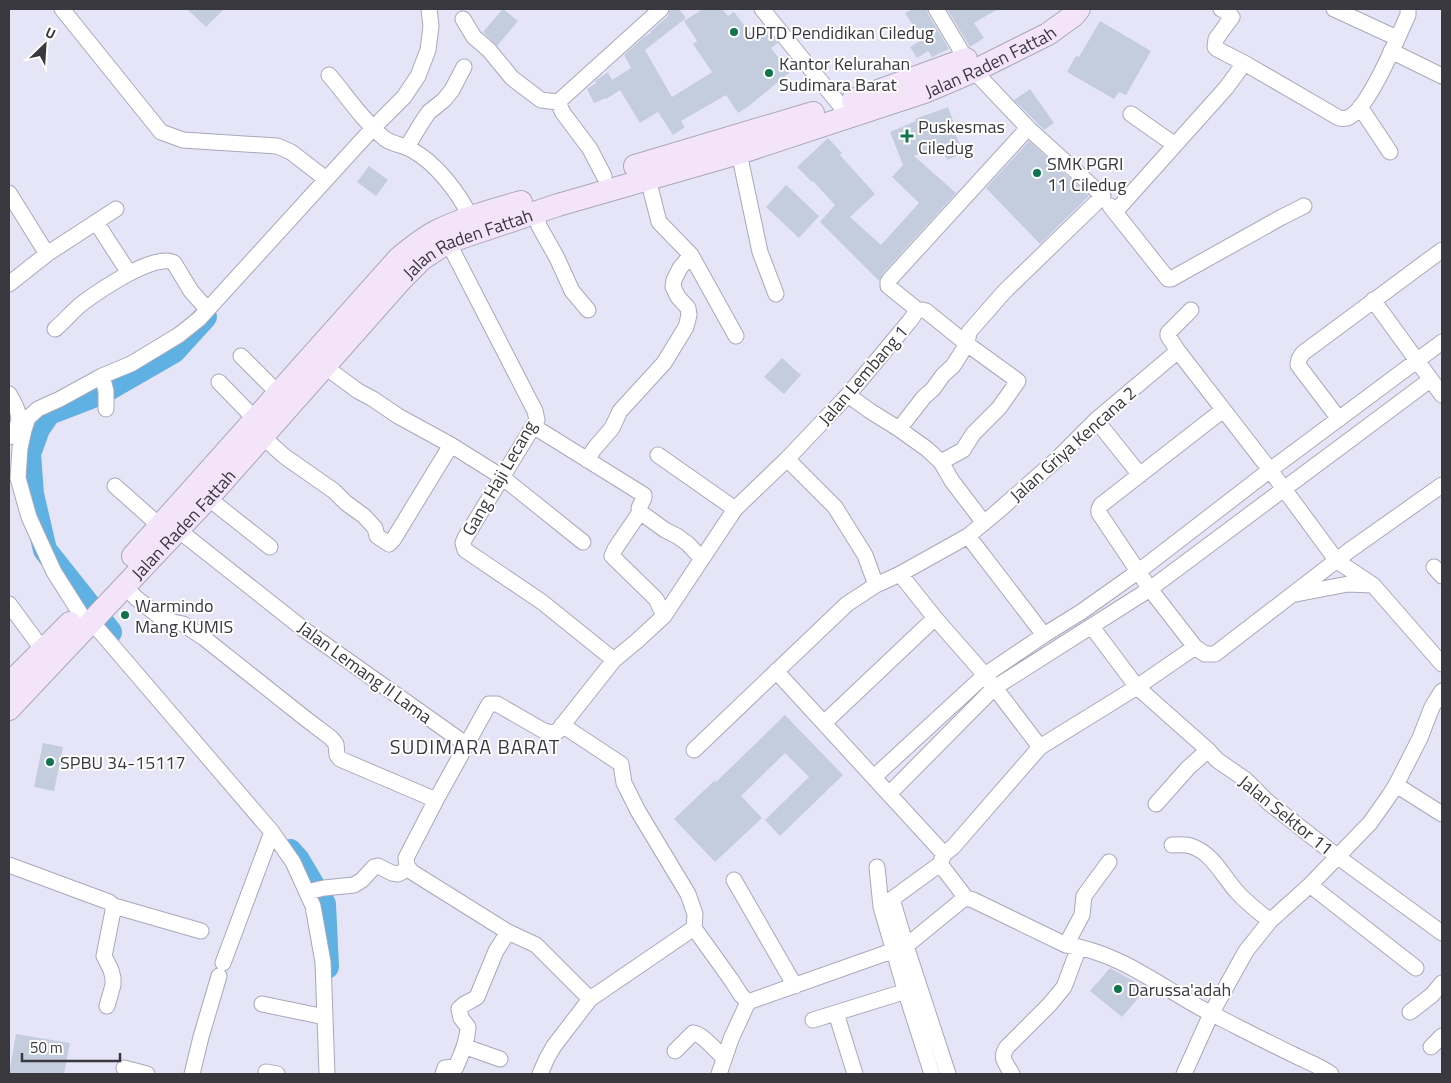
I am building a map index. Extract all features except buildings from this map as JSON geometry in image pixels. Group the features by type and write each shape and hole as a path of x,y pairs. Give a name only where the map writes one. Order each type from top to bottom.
{"main road":[{"name":"Jalan Raden Fattah","path":"9,709 47,656 98,606 168,525 258,427 324,366 422,259 448,242 536,212 739,153 926,91 1051,16 1059,9"},
{"name":"Jalan Raden Fattah","path":"168,525 208,498 258,427 278,393 399,258 416,244 437,231 471,218 604,176 970,65 1048,34 1073,16 1079,9"},
{"name":"Jalan Raden Fattah","path":"9,682 47,656"}],"street":[{"path":"62,9 161,132 183,140 277,146 292,152 326,179"},
{"path":"327,1074 323,962 313,906 314,891 272,832 98,606 54,572 29,517 18,478 20,448 28,418 38,409 104,382 179,335 207,310 326,179 378,133 418,76 428,50 431,26 429,9"},
{"path":"463,18 474,37 489,50 512,78 541,100 558,102 661,9"},
{"path":"762,9 840,105"},
{"path":"936,9 970,65 1028,128 1104,196 1168,279 1304,206"},
{"path":"1221,9 1232,17 1216,39 1214,47 1339,118 1347,118 1368,97 1408,15 1408,9"},
{"path":"1334,9 1394,44 1442,76"},
{"path":"1115,212 1245,65"},
{"path":"408,147 425,117 452,90 464,67"},
{"path":"329,74 378,133 423,156 457,194 471,218"},
{"path":"558,102 563,113 590,149 604,176"},
{"path":"1360,107 1390,152"},
{"path":"1131,114 1175,145"},
{"name":"Jalan Lembang 1","path":"562,725 614,660 664,616 735,508 787,459 848,394 908,323 916,311 914,307 888,286 890,278 1028,128"},
{"path":"739,153 760,252 776,294"},
{"path":"648,179 659,222 691,255 736,336"},
{"path":"9,193 47,254"},
{"path":"899,429 924,397 953,366 966,344 969,332 1004,292 1104,196"},
{"path":"9,284 47,254 116,209"},
{"path":"536,212 539,226 557,258 572,291 588,310"},
{"path":"96,222 129,272"},
{"name":"Gang Haji Lecang","path":"448,242 535,411 537,420 465,538 463,543 465,550 542,602 614,660"},
{"path":"1339,419 1298,365 1303,353 1442,250"},
{"path":"587,460 612,428 620,411 664,363 686,327 690,315 688,308 678,297 673,287 680,268 691,255"},
{"path":"55,329 82,303 129,272 157,262 171,261 174,263 191,291 207,310"},
{"path":"1373,300 1442,395"},
{"path":"916,311 922,310 926,312 966,344 1018,381 999,408 973,434 963,450 941,462"},
{"path":"1191,310 1168,333 1178,351 1270,470 1337,561 1373,585 1442,664"},
{"path":"874,777 985,675 1081,612 1139,571 1270,470 1442,342"},
{"name":"Jalan Griya Kencana 2","path":"694,750 847,604 876,585 900,574 968,536 1054,461 1096,420 1178,351"},
{"path":"241,356 278,393"},
{"path":"324,366 340,379 398,416 451,445 502,477 584,542"},
{"path":"888,794 994,688 1150,589 1430,380"},
{"path":"104,382 106,409"},
{"path":"219,382 284,456 334,491 346,503 364,516 375,528 377,536 389,544 416,505 451,445"},
{"path":"9,394 18,412 19,422 17,429 9,437"},
{"path":"848,394 870,411 899,429 941,462 952,481 984,523"},
{"path":"1223,410 1101,505 1099,509 1099,513 1150,589 1195,647 1205,654 1215,654 1337,561 1442,485"},
{"path":"1096,420 1140,475"},
{"path":"533,426 644,495 639,508 640,512 614,549 612,556 656,599 664,616"},
{"path":"658,455 735,508"},
{"path":"787,459 834,507 865,555 876,585"},
{"name":"Jalan Lemang II Lama","path":"115,486 306,631 467,745"},
{"path":"208,498 270,547"},
{"path":"640,512 688,544 701,558"},
{"path":"968,536 1044,635"},
{"path":"900,574 935,618 985,675 1040,747"},
{"path":"1293,594 1348,584 1373,585"},
{"path":"98,606 136,598 159,616 183,624 204,638 331,738 336,744 337,755 340,759 436,800"},
{"path":"9,604 47,656"},
{"path":"824,723 935,618"},
{"path":"1092,627 1137,687"},
{"path":"887,903 954,848 1040,747 1137,687 1195,647"},
{"path":"776,671 874,777 942,859 966,898 1072,946 1102,953 1137,970 1211,1014 1331,1074"},
{"name":"Jalan Sektor 11","path":"1137,687 1217,760 1246,780 1268,802 1338,857 1442,932"},
{"path":"1184,1074 1211,1014 1246,951 1270,921 1310,885 1370,823 1396,784 1420,738 1432,707 1442,691"},
{"path":"590,999 536,945 508,932 412,872 407,866 406,858 436,800 492,703 544,731 557,732 562,725 622,764 624,783 638,811 690,900 695,914 694,928 741,995 748,1002"},
{"path":"1156,804 1188,768 1208,750"},
{"path":"1396,784 1442,814"},
{"path":"192,1074 221,969 272,832"},
{"path":"1172,845 1185,844 1206,854 1238,893 1270,921"},
{"path":"1012,1074 1002,1057 1002,1053 1064,987 1072,946 1082,915 1084,896 1109,862"},
{"path":"9,865 109,902 114,906 201,931"},
{"path":"314,891 354,885 362,880 374,867 378,866 398,874 404,871 407,866"},
{"path":"877,867 936,1072"},
{"path":"734,880 795,986"},
{"path":"1310,885 1416,968"},
{"path":"719,1074 730,1039 748,1002 900,948 966,898"},
{"path":"107,1006 113,978 104,956 114,906"},
{"path":"542,1074 547,1058 554,1046 590,999 694,928"},
{"path":"443,1074 445,1068 456,1067 462,1051 466,1047 468,1027 461,1018 459,1009 464,1002 471,1001 477,997 496,951 508,932"},
{"path":"1410,1012 1432,995 1442,983"},
{"path":"813,1020 912,989"},
{"path":"262,1004 325,1016"},
{"path":"836,1012 855,1074"},
{"path":"675,1051 693,1033 696,1033 701,1035 724,1058"},
{"path":"1430,1047 1442,1036"},
{"path":"466,1047 500,1060"},
{"path":"124,1068 147,1074"}],"waterway":[{"path":"110,632 45,550 32,494 29,454 38,429 49,413 101,393 174,351 205,317"},
{"path":"290,851 298,860 324,904 327,967"}],"place":[{"name":"UPTD Pendidikan Ciledug","path":"734,32"},
{"name":"Kantor Kelurahan Sudimara Barat","path":"769,73"},
{"name":"Puskesmas Ciledug","path":"907,136"},
{"name":"SMK PGRI 11 Ciledug","path":"1037,173"},
{"name":"Warmindo Mang KUMIS","path":"125,615"},
{"name":"SPBU 34-15117","path":"50,762"},
{"name":"Darussa'adah","path":"1118,989"}],"district":[{"name":"SUDIMARA BARAT","path":"475,746"}]}
